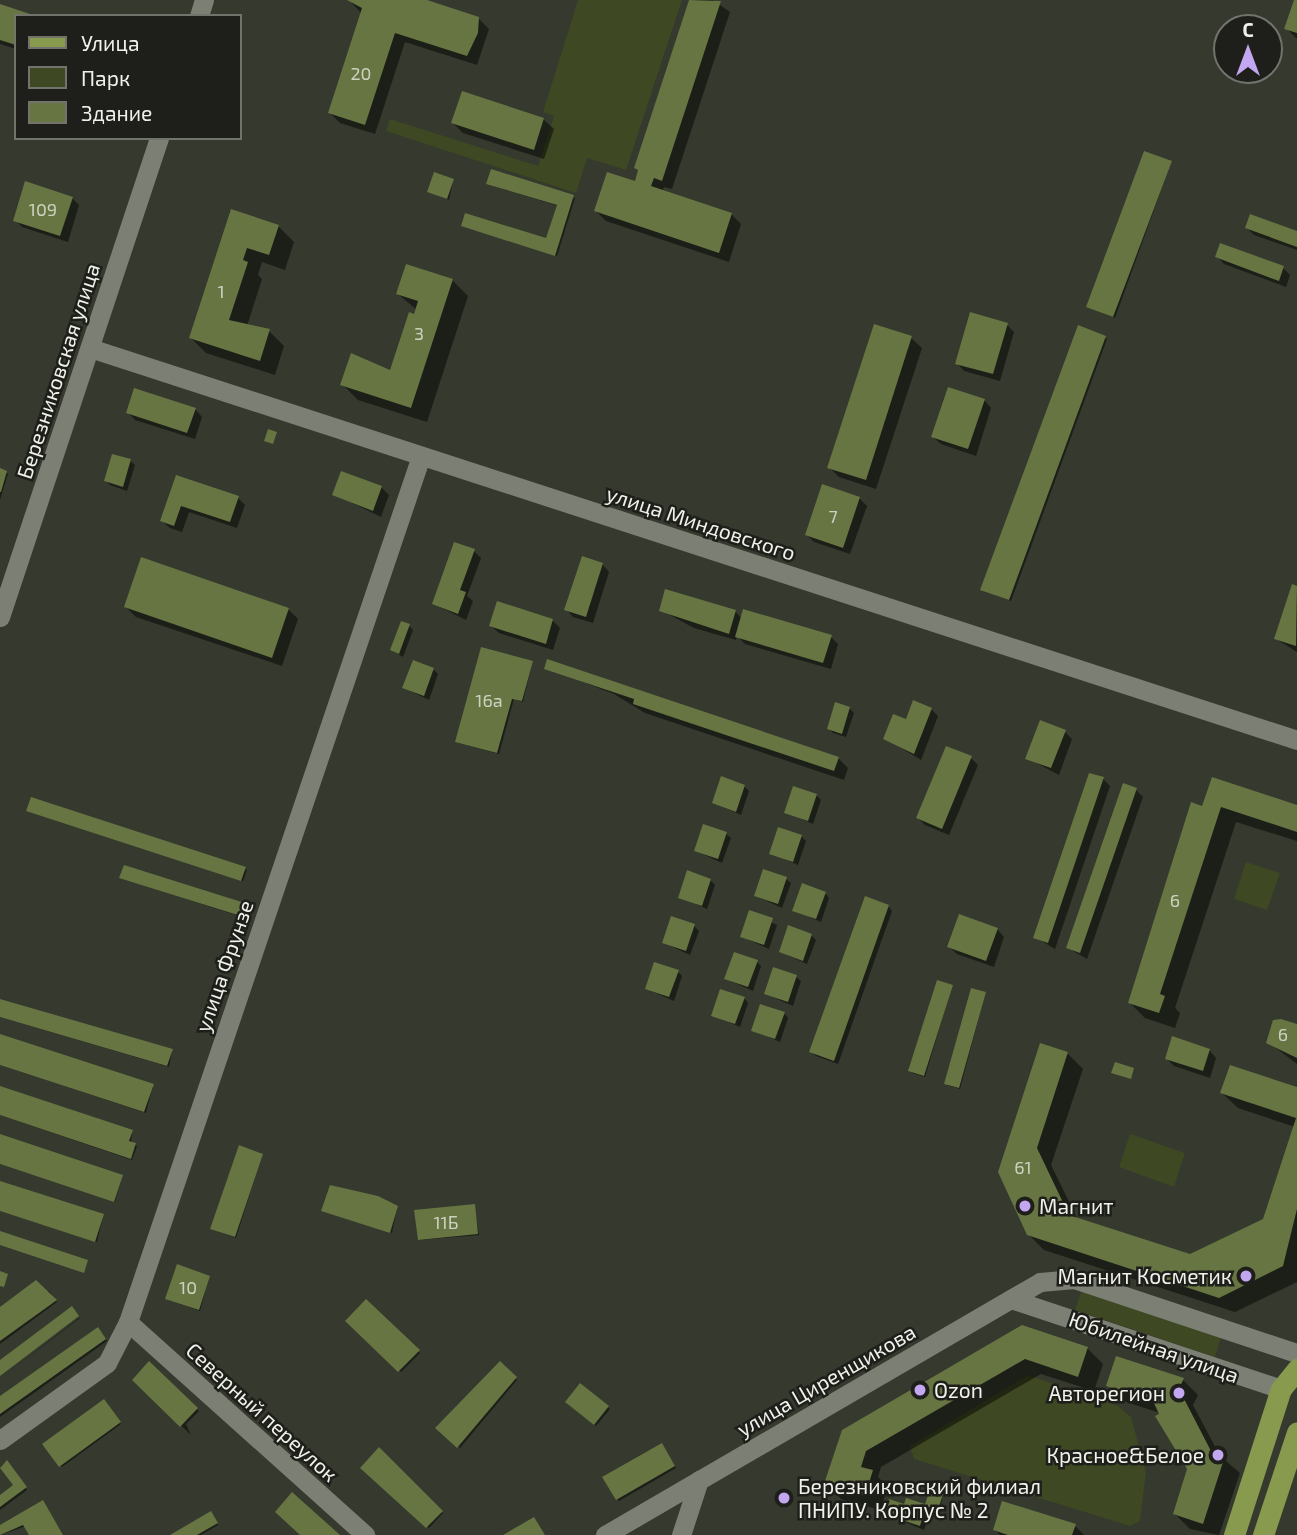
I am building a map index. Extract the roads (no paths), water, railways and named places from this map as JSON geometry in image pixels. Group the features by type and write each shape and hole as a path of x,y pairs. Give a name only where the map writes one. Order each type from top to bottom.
{"main road":[{"path":"1234,1535 1297,1369"},
{"path":"1263,1535 1297,1432"}],"street":[{"name":"Березниковская улица","path":"0,617 158,140"},
{"name":"улица Миндовского","path":"90,348 1297,740"},
{"name":"улица Фрунзе","path":"0,1440 107,1363 128,1322 421,456"},
{"name":"улица Циренщикова","path":"605,1535 1040,1283 1074,1279 1297,1353"},
{"name":"Юбилейная улица","path":"1011,1299 1289,1392"},
{"name":"Северный переулок","path":"128,1322 365,1535"},
{"path":"681,1535 699,1480"}],"place":[{"name":"Магнит","path":"1025,1206"},
{"name":"Магнит Косметик","path":"1246,1276"},
{"name":"Ozon","path":"920,1390"},
{"name":"Авторегион","path":"1179,1393"},
{"name":"Красное&Белое","path":"1218,1455"},
{"name":"Березниковский филиал ПНИПУ. Корпус № 2","path":"784,1498"}]}
